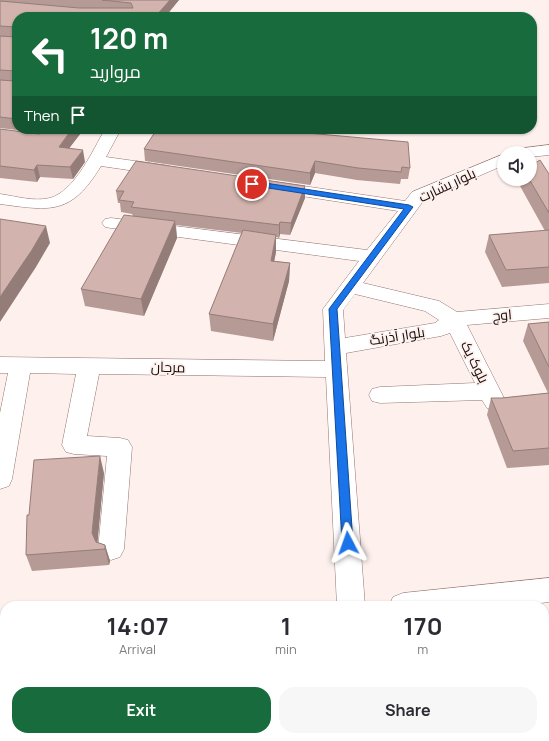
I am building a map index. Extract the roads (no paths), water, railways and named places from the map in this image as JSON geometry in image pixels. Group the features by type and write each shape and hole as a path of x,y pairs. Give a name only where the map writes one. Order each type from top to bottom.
{"street":[{"path":"0,199 39,204 56,202 69,195 79,185 111,134"},
{"path":"537,151 549,150"},
{"path":"95,160 181,173"},
{"name":"بلوار بشارت","path":"351,601 333,309 418,196 497,162"},
{"path":"260,185 409,207"},
{"path":"111,223 372,256"},
{"path":"350,286 432,306 454,319"},
{"name":"اوج","path":"454,319 549,311"},
{"name":"بلوار آذرنگ","path":"336,347 441,329 454,319"},
{"name":"بلوک یک","path":"380,395 493,398 454,319"},
{"path":"0,479 10,365"},
{"name":"مرجان","path":"10,365 337,369"},
{"path":"89,366 74,445 120,447 110,548"},
{"path":"449,601 549,590"}]}
